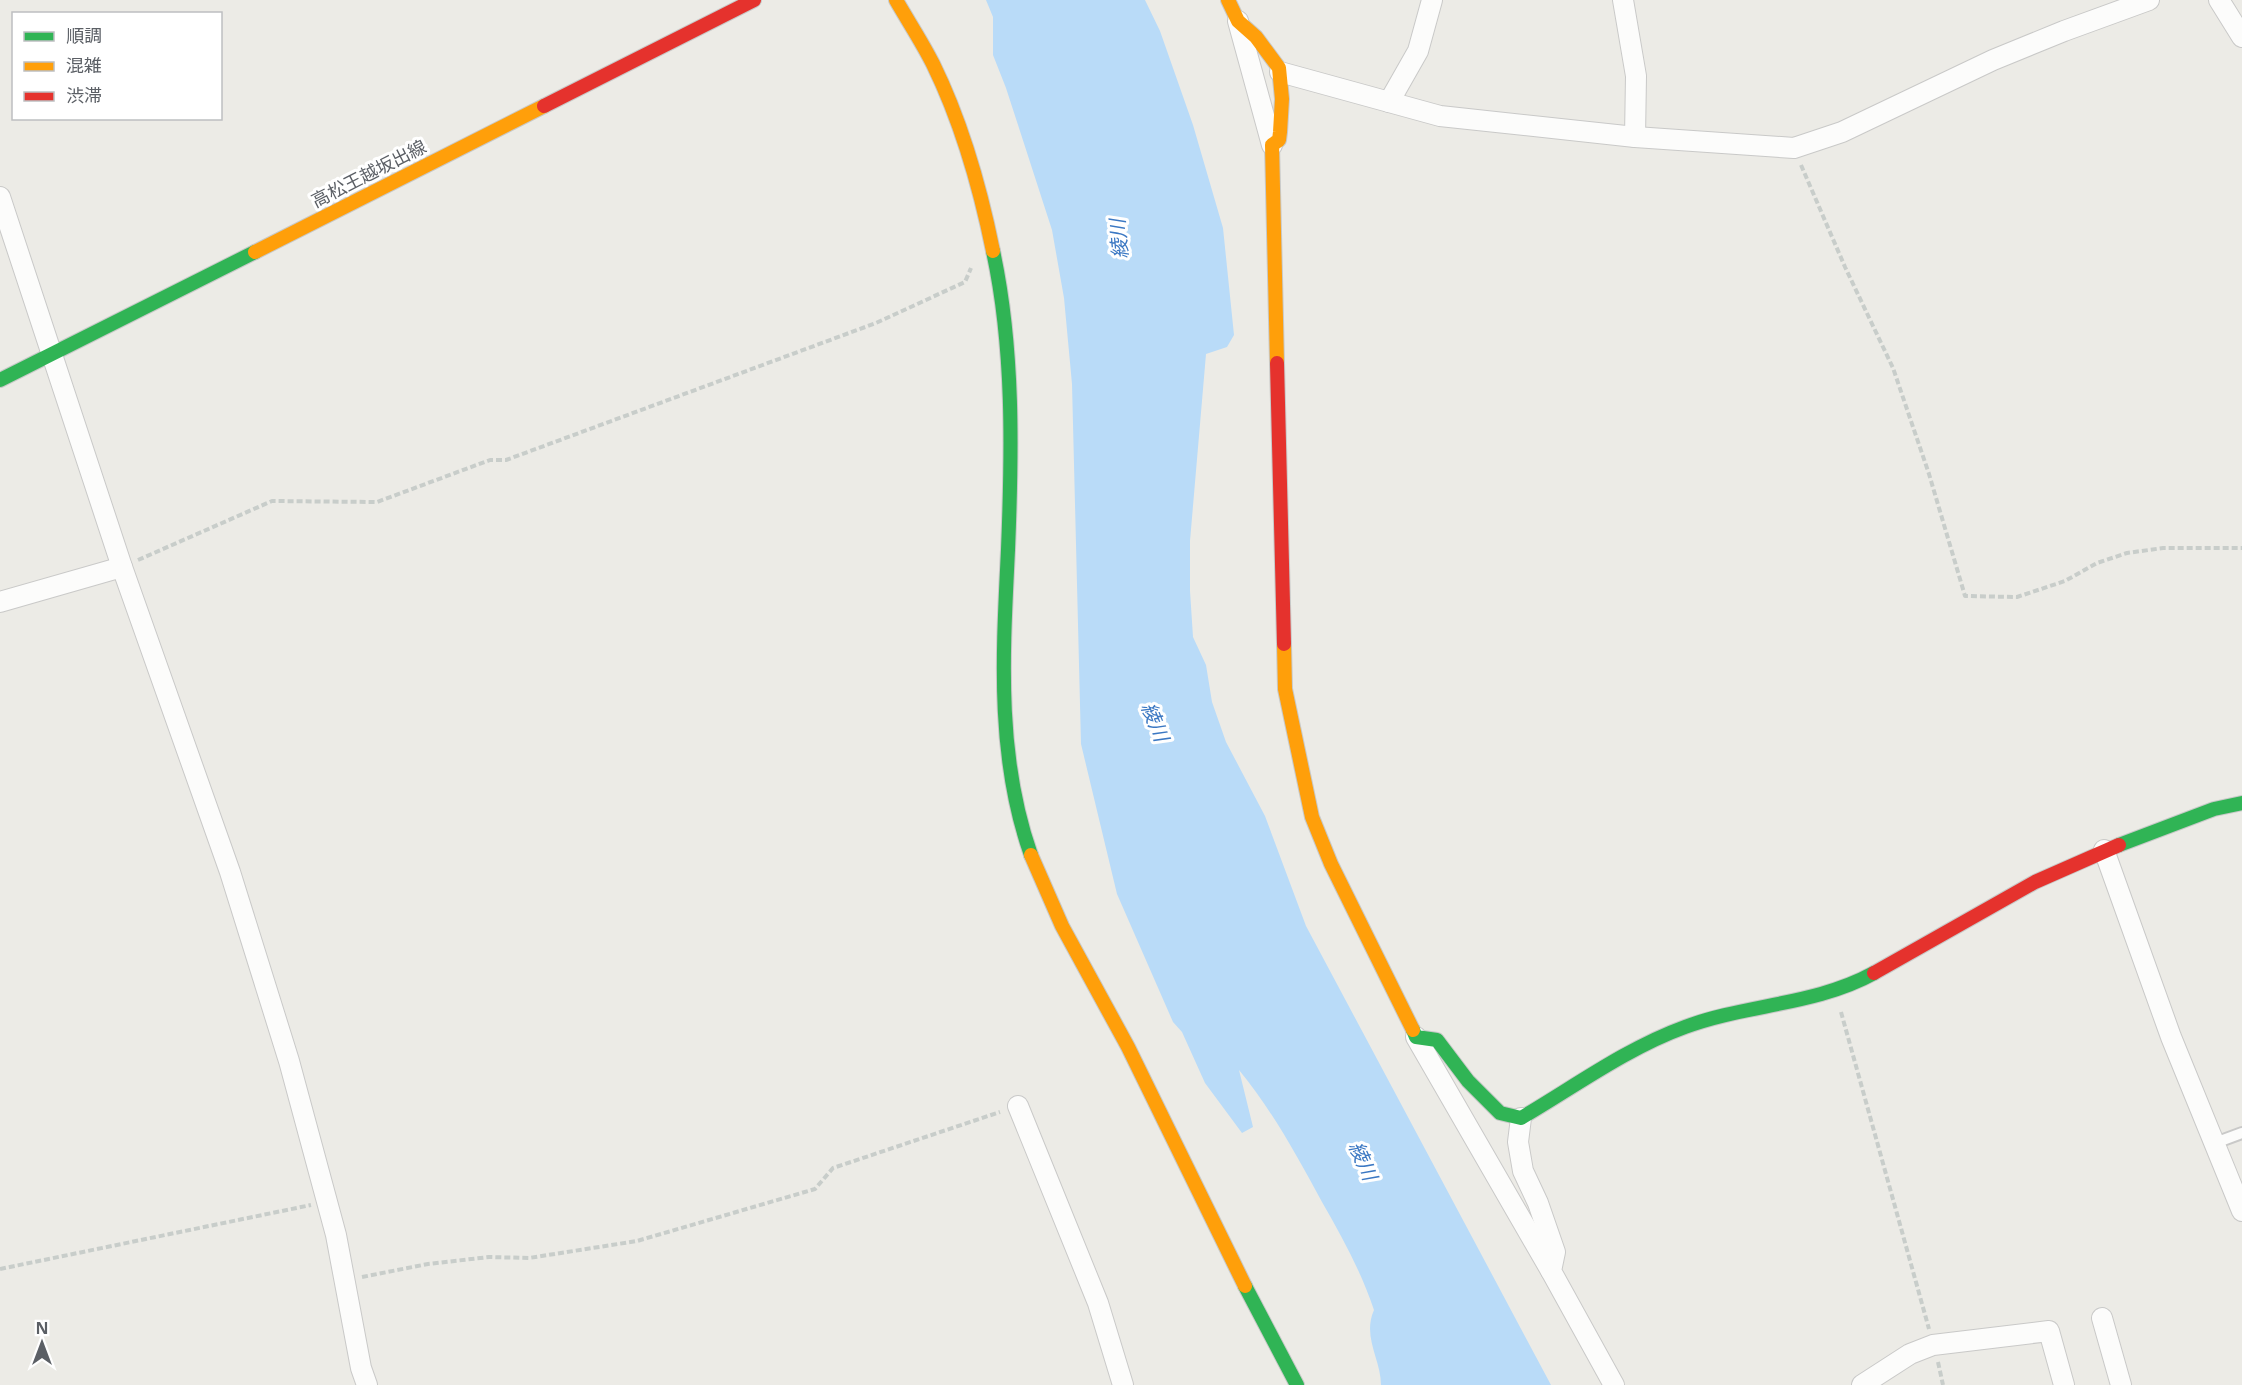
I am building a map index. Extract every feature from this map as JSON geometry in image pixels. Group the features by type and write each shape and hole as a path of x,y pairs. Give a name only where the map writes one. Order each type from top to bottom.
{"street":[{"name":"高松王越坂出線","path":"0,380 753,0"},
{"path":"896,0 928,51 972,157 985,200 1002,286 1008,368 1008,530 1004,668 1007,753 1014,801 1030,852 1060,921 1128,1048 1203,1204 1296,1385"},
{"path":"1228,0 1238,21 1272,145 1285,688 1294,741 1312,817 1336,875 1416,1037 1614,1385"},
{"path":"1389,102 1418,51 1432,0"},
{"path":"1623,0 1636,76 1635,137"},
{"path":"1280,72 1440,116 1635,137 1794,148 1842,132 2044,39 2149,0"},
{"path":"2219,0 2242,37"},
{"path":"1238,21 1248,25 1280,72 1282,127 1279,140 1272,145"},
{"path":"0,197 122,567 230,872 290,1061 325,1202 336,1235 361,1368 368,1385"},
{"path":"0,603 122,567"},
{"path":"1416,1037 1437,1040 1468,1081 1500,1113 1521,1118 1651,1041 1687,1026 1849,987 2035,882 2104,850 2214,809 2242,803"},
{"path":"2104,850 2171,1037 2242,1211"},
{"path":"1018,1106 1098,1303 1124,1385"},
{"path":"1521,1118 1518,1142 1523,1171 1555,1252 1551,1272"},
{"path":"2102,1318 2121,1385"},
{"path":"1862,1385 1910,1354 1934,1345 2049,1331 2064,1385"}],"lane":[{"path":"2215,1143 2242,1133"}],"path":[{"path":"1794,148 1845,267 1893,368 1929,474 1965,596 2017,597 2065,581 2097,563 2127,553 2163,548 2242,548"},
{"path":"122,567 272,501 377,502 490,460 506,460 876,323 965,282 974,262"},
{"path":"1835,991 1934,1345"},
{"path":"344,1280 428,1264 489,1257 530,1258 637,1241 815,1189 833,1168 1018,1106"},
{"path":"0,1269 325,1202"}],"water":[{"name":"綾川","path":"986,0 1145,0 1160,31 1193,125 1223,228 1234,335 1227,347 1206,354 1190,541 1193,637 1206,665 1212,702 1226,742 1265,816 1306,926 1551,1385 1381,1385 1370,1329 1374,1310 1344,1241 1284,1134 1239,1070 1253,1127 1242,1133 1205,1083 1182,1032 1173,1022 1117,894 1081,744 1072,384 1064,298 1052,230 993,55 993,17"}],"traffic: fast":[{"path":"993,251 1005,325 1011,438 1004,704 1012,780 1031,855"},
{"path":"0,380 255,252"},
{"path":"2119,845 2214,809 2242,803"},
{"path":"1413,1030 1416,1037 1437,1040 1468,1081 1500,1113 1521,1118 1601,1069 1663,1036 1709,1019 1829,992 1874,973"},
{"path":"1245,1286 1297,1385"}],"traffic: slow":[{"path":"896,0 929,56 953,109 976,179 993,251"},
{"path":"1228,0 1238,21 1256,37 1279,68 1282,99 1280,132 1279,140 1272,145 1277,363"},
{"path":"255,252 544,106"},
{"path":"1284,644 1285,689 1312,817 1331,864 1413,1030"},
{"path":"1031,855 1062,926 1128,1047 1245,1286"}],"traffic: jam":[{"path":"544,106 754,0"},
{"path":"1277,363 1284,644"},
{"path":"1874,973 2035,882 2119,845"}]}
